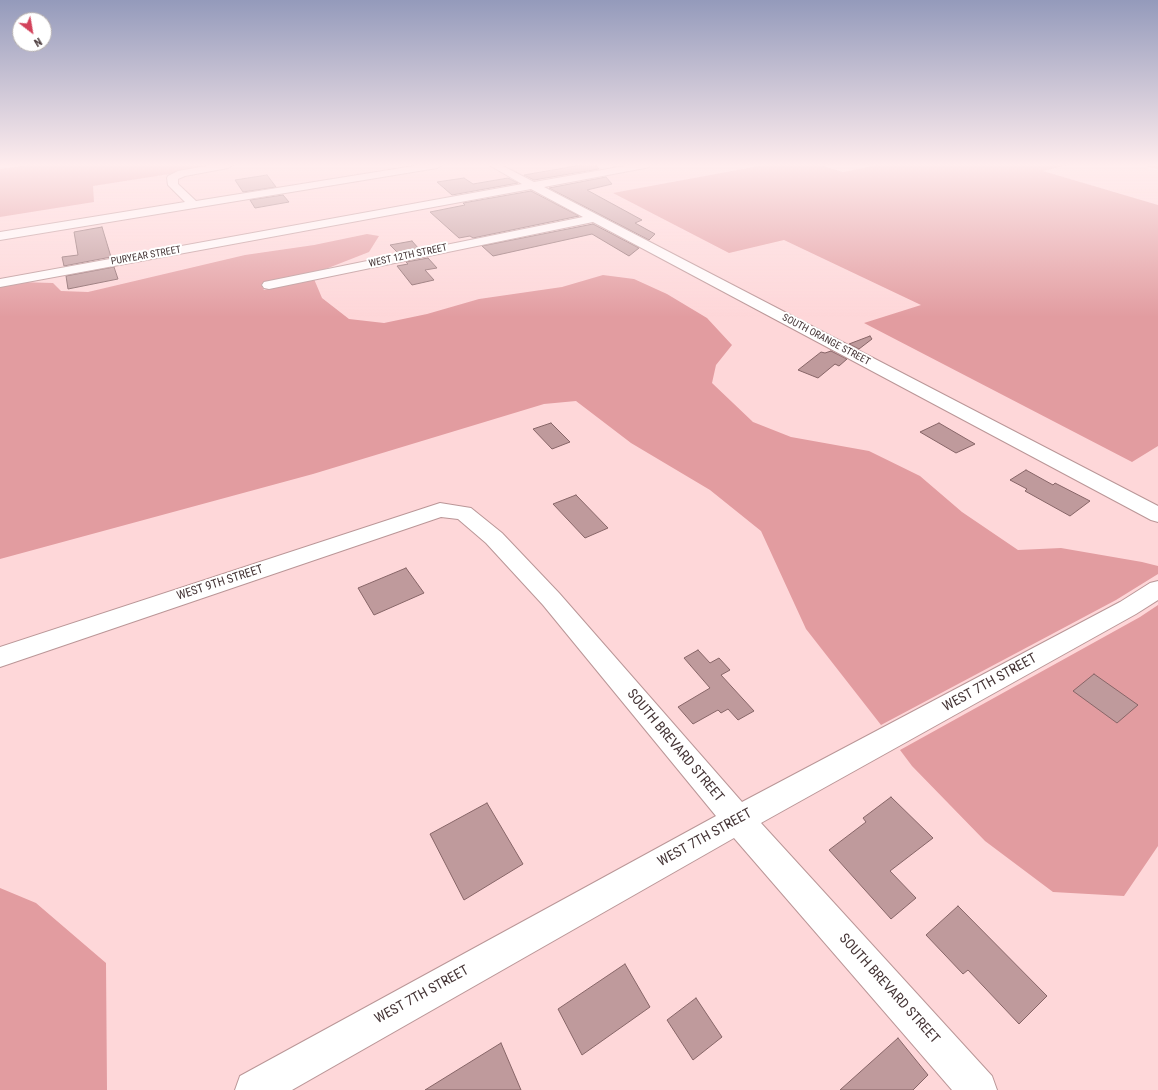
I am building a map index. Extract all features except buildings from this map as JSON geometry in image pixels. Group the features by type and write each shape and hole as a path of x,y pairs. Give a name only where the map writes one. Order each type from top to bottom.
{"street":[{"path":"0,236 121,216"},
{"name":"PURYEAR STREET","path":"0,282 363,216"},
{"name":"SOUTH ORANGE STREET","path":"590,216 1158,515"},
{"name":"WEST 12TH STREET","path":"269,285 594,218"},
{"name":"WEST 9TH STREET","path":"0,657 440,510"},
{"name":"SOUTH BREVARD STREET","path":"440,510 464,513 494,538 551,599 738,820 978,1090"},
{"name":"WEST 7TH STREET","path":"254,1090 738,820 1128,608 1158,589"}],"shaded area":[{"path":"657,216 1158,216 1158,446 1132,462 864,323 921,305 784,240 729,253"},
{"path":"367,234 379,236 369,252 318,272 261,284 264,290 314,279 322,298 349,319 384,323 427,314 479,299 562,287 603,275 634,279 667,294 707,318 732,345 716,365 712,383 753,422 791,437 869,451 920,476 962,512 1018,550 1061,548 1158,566 1158,574 1116,600 881,725 806,629 761,531 710,490 631,443 576,401 544,404 313,474 0,559 0,285 19,282 53,283 61,291 88,292 245,255 314,245"},
{"path":"1158,605 1158,846 1124,896 1053,892 985,841 912,766 900,750 1140,617"},
{"path":"0,888 36,903 106,963 107,1090 0,1090"}]}
